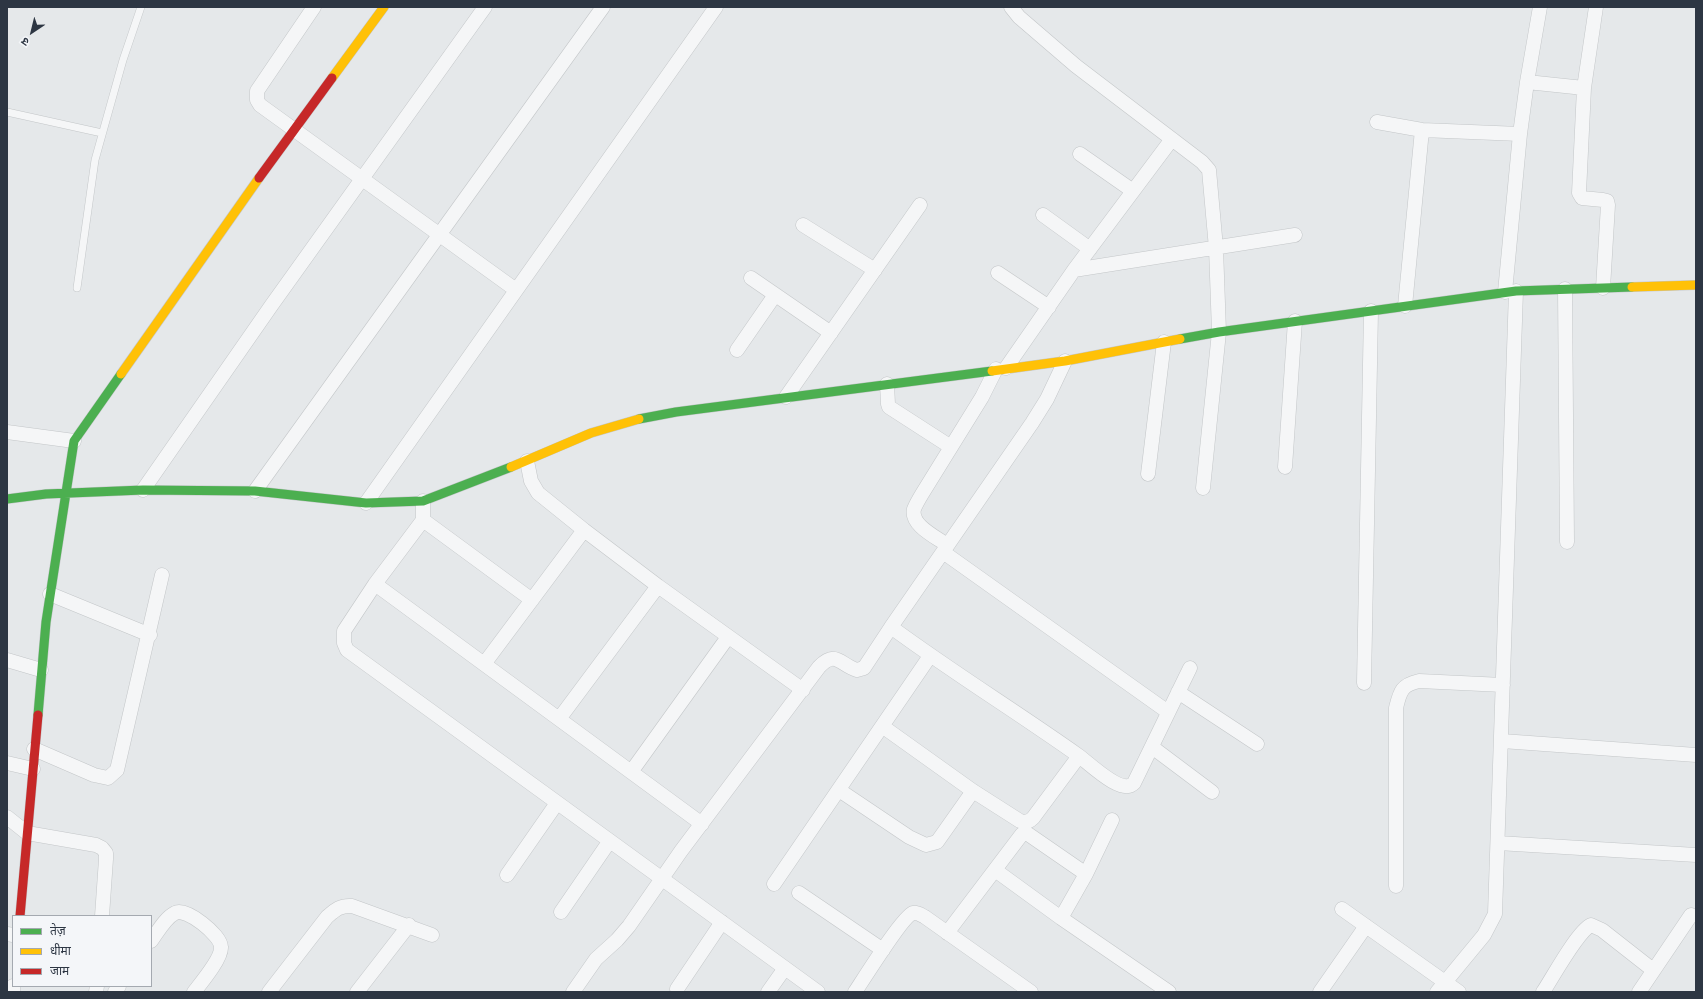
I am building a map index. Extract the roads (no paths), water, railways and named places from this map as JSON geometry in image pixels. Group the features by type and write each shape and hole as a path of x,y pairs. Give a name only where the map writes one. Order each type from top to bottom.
{"street":[{"path":"314,7 257,91 260,105 516,290"},
{"path":"20,915 46,622 74,441 232,215 384,7"},
{"path":"143,490 271,306 485,7"},
{"path":"255,491 603,7"},
{"path":"366,503 716,7"},
{"path":"1011,7 1019,17 1076,66 1202,162 1209,170 1216,248 1219,332 1203,488"},
{"path":"1441,987 1484,935 1495,914 1502,741 1511,291 1520,134 1540,7"},
{"path":"1596,7 1584,88 1579,193 1582,198 1604,200 1608,205 1603,288"},
{"path":"1527,82 1584,88"},
{"path":"1376,122 1422,130 1520,134"},
{"path":"1405,306 1422,130"},
{"path":"1168,712 945,549 915,520 914,509 919,498 1001,369 1049,307 1074,270 1172,139"},
{"path":"1080,154 1133,191"},
{"path":"786,397 920,205"},
{"path":"1043,215 1090,249"},
{"path":"803,225 874,270"},
{"path":"1074,270 1295,235"},
{"path":"998,273 1049,307"},
{"path":"751,278 830,333"},
{"path":"7,498 46,494 143,490 255,491 366,503 423,501 526,461 591,433 631,420 676,412 1065,360 1219,332 1511,291 1696,285"},
{"path":"1565,289 1567,542"},
{"path":"737,350 775,295"},
{"path":"1364,683 1370,311"},
{"path":"1285,466 1295,321"},
{"path":"1148,474 1164,342"},
{"path":"573,992 596,959 623,934 663,880 681,851 819,667 827,659 831,658 838,659 857,670 864,668 1032,423 1046,399 1065,360"},
{"path":"887,384 889,407 951,447"},
{"path":"7,432 74,441"},
{"path":"526,461 531,482 538,493 658,586 803,690"},
{"path":"423,501 423,520 375,584 344,631 344,643 347,650 609,842 818,992"},
{"path":"423,520 532,600"},
{"path":"484,664 584,530"},
{"path":"34,750 94,775 108,778 117,770 150,635 162,575"},
{"path":"375,584 702,824"},
{"path":"559,719 658,586"},
{"path":"50,594 150,635"},
{"path":"891,627 930,656 1079,756 1115,784 1124,787 1129,787 1134,784 1190,668"},
{"path":"631,772 728,637"},
{"path":"774,884 930,656"},
{"path":"7,660 41,670"},
{"path":"1396,886 1396,708 1403,688 1411,683 1419,681 1503,685"},
{"path":"1178,692 1257,744"},
{"path":"882,726 973,791 1020,821 1028,822 1033,818 1079,756"},
{"path":"1502,741 1696,755"},
{"path":"1152,747 1212,792"},
{"path":"7,763 33,769"},
{"path":"839,790 909,837 926,845 931,845 937,842 973,791"},
{"path":"506,875 557,803"},
{"path":"7,817 27,834 90,843 102,848 106,853 102,915"},
{"path":"1061,918 1086,874 1112,820"},
{"path":"947,933 1018,837 1025,834 1086,874"},
{"path":"561,912 609,842"},
{"path":"1498,843 1696,855"},
{"path":"995,870 1061,918 1169,992"},
{"path":"799,893 883,950"},
{"path":"269,992 327,917 338,907 344,905 352,906 408,925 432,935"},
{"path":"1342,909 1366,926 1441,987 1459,992"},
{"path":"152,940 168,918 175,912 182,912 190,916 215,933 222,948 194,992"},
{"path":"856,992 883,950 910,914 914,913 925,917 1031,992"},
{"path":"1639,992 1691,915"},
{"path":"677,989 722,922"},
{"path":"357,992 408,925"},
{"path":"1543,992 1584,930 1591,925 1602,930 1653,970"},
{"path":"1320,992 1366,926"},
{"path":"768,992 785,968"}],"lane":[{"path":"77,288 95,160 123,60 141,7"},
{"path":"7,112 102,133"}]}
